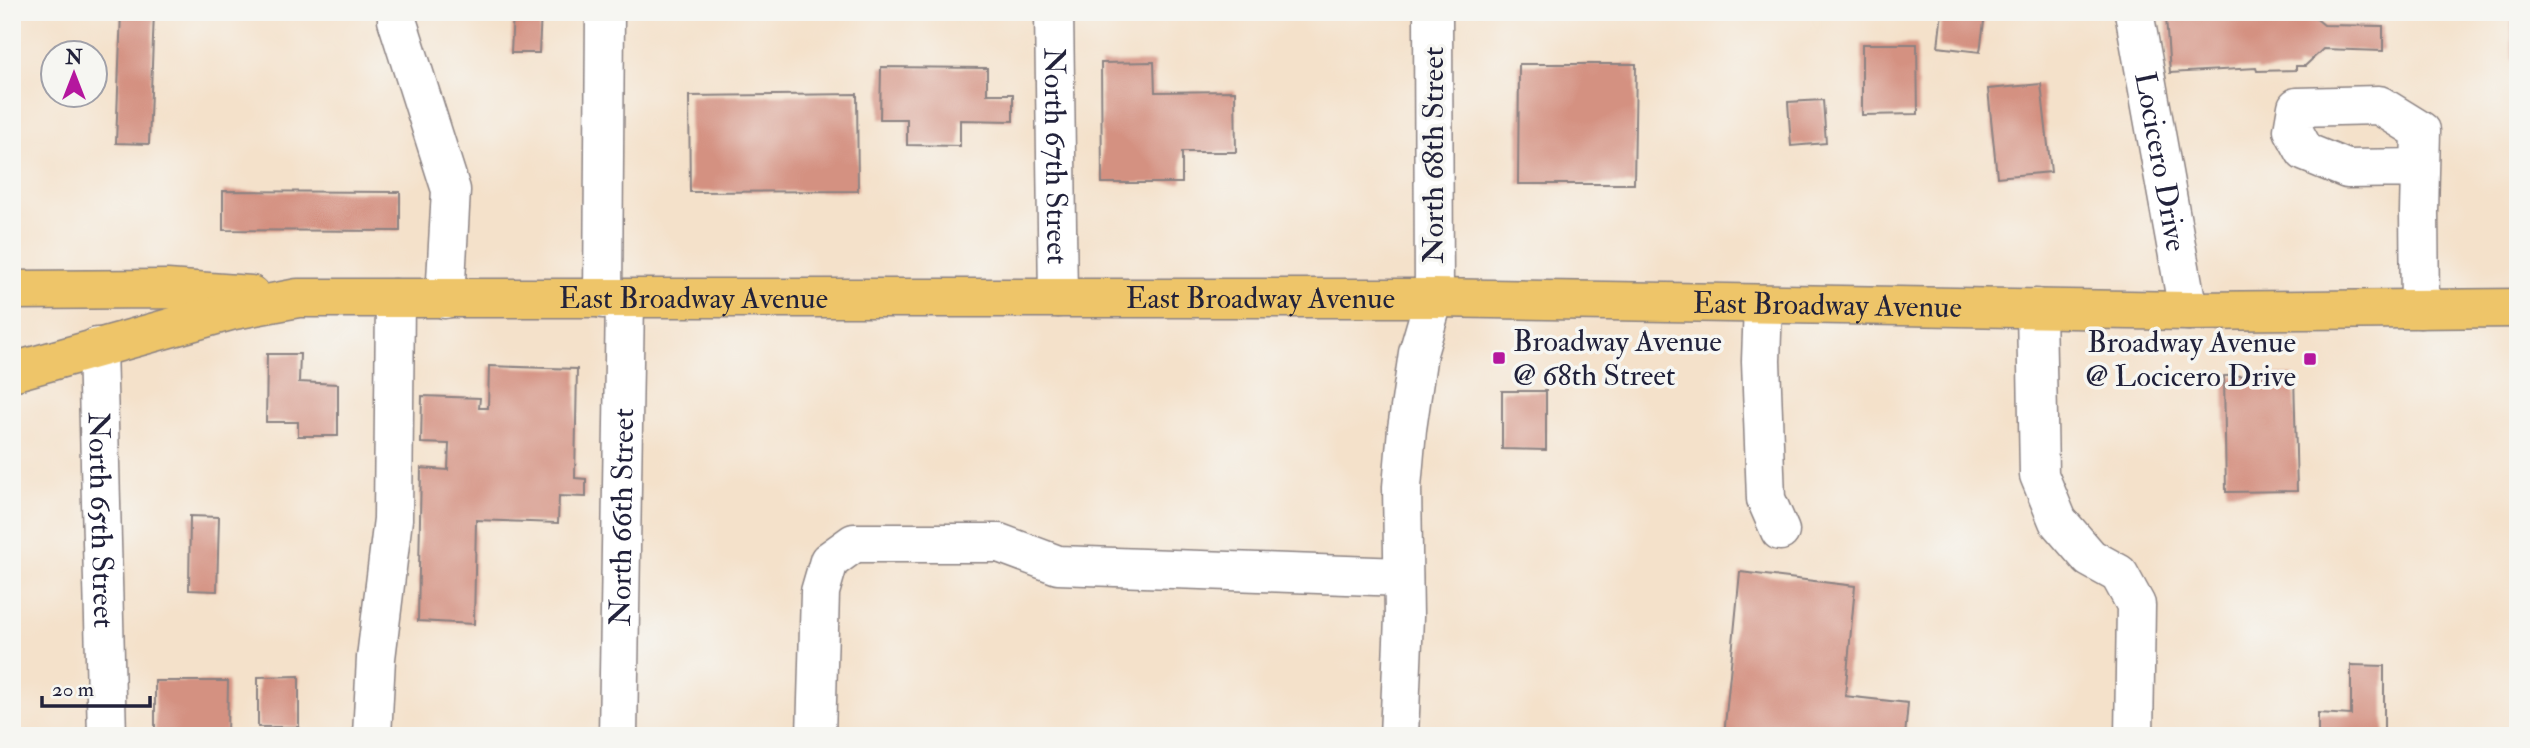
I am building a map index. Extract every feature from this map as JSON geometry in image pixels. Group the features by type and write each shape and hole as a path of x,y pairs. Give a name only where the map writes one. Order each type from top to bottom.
{"main road":[{"path":"16,290 167,289 298,298"},
{"path":"16,290 60,305 84,326 97,346"},
{"name":"East Broadway Avenue","path":"12,372 97,346 234,310 298,298 1434,298 2188,311 2518,308"}],"street":[{"name":"North 66th Street","path":"605,12 614,299 618,736"},
{"name":"North 67th Street","path":"1054,12 1058,298"},
{"name":"North 68th Street","path":"1399,736 1404,617 1402,487 1418,353 1434,298 1433,12"},
{"name":"Locicero Drive","path":"2134,12 2188,311"},
{"path":"397,20 451,190 445,299"},
{"path":"2420,168 2420,309"},
{"path":"372,736 376,659 393,519 395,298"},
{"path":"1763,304 1761,361 1766,499 1780,531"},
{"path":"2036,308 2039,475 2058,521 2090,558 2119,574 2136,605 2134,736"},
{"name":"North 65th Street","path":"97,346 107,736"},
{"path":"816,736 820,592 829,561 854,542 999,542 1058,565 1403,577"}],"building":[{"path":"121,12 154,12 149,144 116,143"},
{"path":"513,12 541,12 539,53 511,53"},
{"path":"1942,12 1985,14 1980,52 1938,47"},
{"path":"2185,12 2308,12 2324,25 2383,26 2383,51 2323,49 2305,66 2296,66 2296,70 2257,71 2256,68 2170,73 2166,17"},
{"path":"2511,19 2518,19 2518,62 2512,62"},
{"path":"1862,44 1917,44 1918,114 1862,115"},
{"path":"1154,62 1155,92 1235,91 1236,152 1182,152 1182,183 1102,183 1101,63"},
{"path":"1519,64 1636,64 1634,184 1518,184"},
{"path":"881,67 987,68 987,94 1013,94 1013,121 960,120 960,146 907,145 907,119 880,119"},
{"path":"2041,84 2051,172 1997,177 1988,89"},
{"path":"857,94 858,191 690,192 689,96"},
{"path":"1823,100 1826,143 1791,146 1788,102"},
{"path":"223,191 400,192 400,231 223,230"},
{"path":"267,354 300,354 299,382 338,384 338,436 298,436 298,422 266,422"},
{"path":"489,366 577,369 575,478 586,479 586,497 559,496 558,523 476,520 474,624 418,621 421,468 448,470 449,444 421,443 422,396 480,398 479,408 488,408"},
{"path":"2294,375 2297,491 2226,492 2224,376"},
{"path":"2514,388 2518,388 2518,428 2515,428"},
{"path":"1502,391 1546,391 1546,450 1502,449"},
{"path":"190,516 219,517 217,591 189,590"},
{"path":"1740,572 1855,586 1845,696 1908,703 1905,736 1724,736"},
{"path":"2351,665 2384,666 2384,736 2318,736 2318,713 2351,715"},
{"path":"299,676 299,727 258,727 258,677"},
{"path":"155,681 228,681 227,736 155,736"}],"place":[{"name":"Broadway Avenue @ 68th Street","path":"1499,358"},
{"name":"Broadway Avenue @ Locicero Drive","path":"2310,359"}]}
